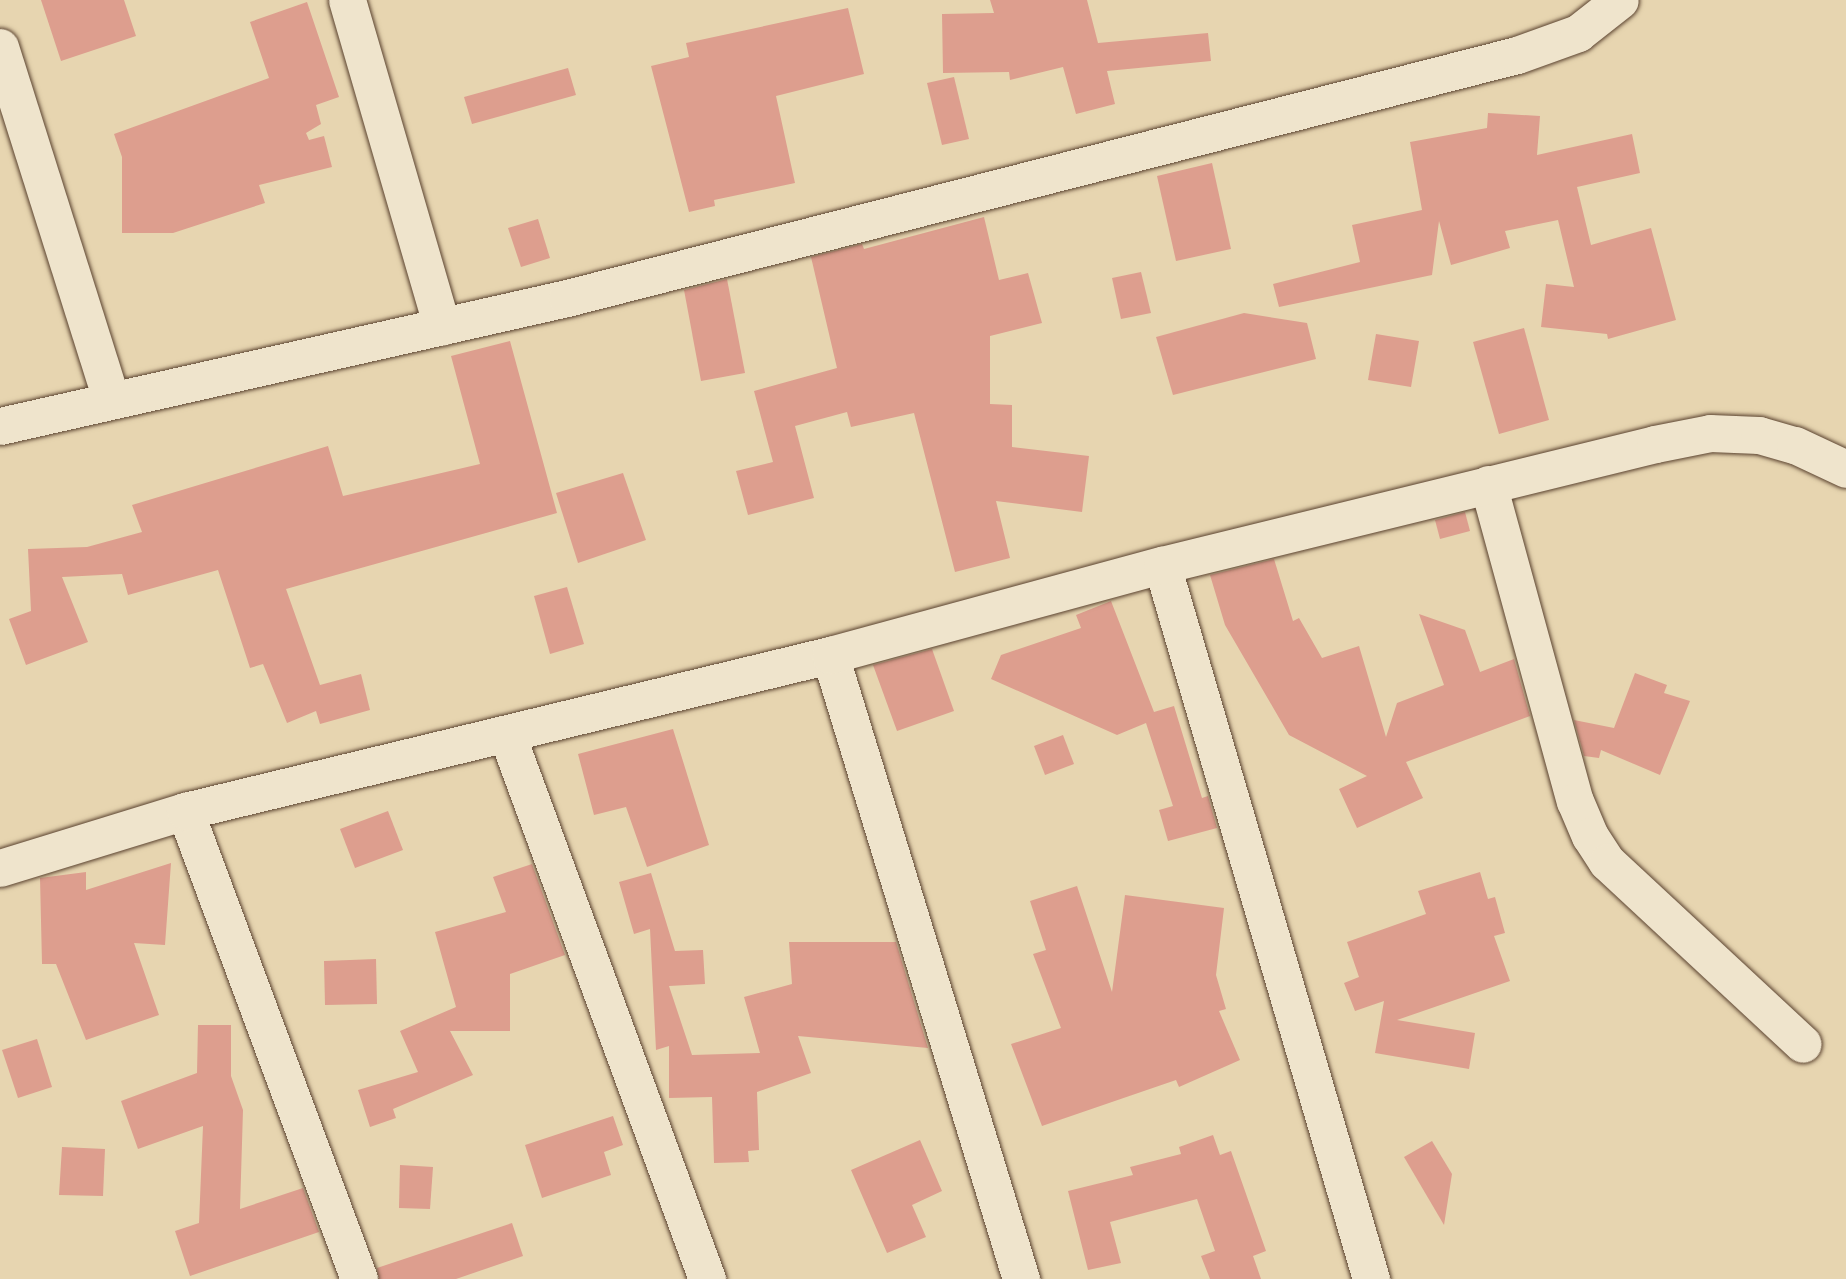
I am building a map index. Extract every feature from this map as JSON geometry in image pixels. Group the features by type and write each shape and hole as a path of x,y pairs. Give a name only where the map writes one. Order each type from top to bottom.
{"street":[{"path":"347,0 442,326"},
{"path":"0,426 442,326 1517,55 1578,33 1620,0"},
{"path":"0,47 111,399"},
{"path":"0,868 185,811 830,655 1161,565 1488,484 1710,433 1771,439 1846,469"},
{"path":"1488,484 1575,801 1590,836 1607,862 1803,1044"},
{"path":"1161,565 1371,1279"},
{"path":"830,655 1021,1279"},
{"path":"507,735 707,1279"},
{"path":"185,811 359,1279"}],"building":[{"path":"41,0 124,0 136,36 61,61"},
{"path":"990,0 1087,0 1098,43 1208,33 1211,61 1107,71 1115,104 1076,114 1063,67 1010,80 1009,72 943,73 942,14 994,13"},
{"path":"307,2 339,97 316,105 321,124 306,133 309,140 324,136 332,167 259,185 265,203 173,233 122,233 122,157 114,134 269,78 250,22"},
{"path":"848,8 864,74 776,96 795,183 714,200 715,206 689,212 651,66 689,57 686,43"},
{"path":"568,68 576,95 472,124 464,97"},
{"path":"954,77 969,139 942,145 927,83"},
{"path":"1488,113 1540,116 1537,155 1632,134 1640,173 1577,187 1591,245 1651,228 1676,320 1608,339 1607,334 1541,327 1546,284 1574,287 1558,220 1505,231 1510,248 1451,265 1439,221 1432,275 1279,307 1273,284 1360,262 1352,225 1422,210 1410,142 1487,128"},
{"path":"1212,163 1231,249 1176,261 1157,176"},
{"path":"984,217 999,280 1028,273 1042,323 990,336 990,404 1012,405 1012,447 1089,456 1082,512 996,501 1010,558 955,572 914,413 851,427 847,412 795,426 814,498 748,515 736,471 773,462 754,391 837,368 811,257 862,244 864,249"},
{"path":"538,219 550,258 521,267 508,228"},
{"path":"1141,272 1151,313 1121,319 1112,278"},
{"path":"727,279 745,373 701,381 684,290"},
{"path":"1244,313 1307,323 1316,359 1173,395 1156,337"},
{"path":"1524,328 1549,420 1499,434 1473,342"},
{"path":"1376,334 1419,341 1411,387 1368,380"},
{"path":"510,341 557,513 286,589 320,685 361,674 370,710 320,724 316,711 287,723 263,664 250,668 218,570 128,595 122,574 62,577 88,642 26,665 9,619 31,611 28,549 87,547 142,532 132,505 328,446 343,496 480,464 451,356"},
{"path":"623,473 646,540 578,563 556,493"},
{"path":"1465,512 1470,531 1440,539 1435,520"},
{"path":"1274,559 1293,621 1299,618 1322,658 1359,646 1386,737 1397,703 1444,685 1419,614 1465,630 1480,672 1514,659 1530,716 1406,762 1423,798 1357,828 1339,789 1367,776 1289,735 1225,625 1210,575"},
{"path":"567,587 584,644 550,654 534,596"},
{"path":"1111,601 1154,712 1174,706 1202,798 1208,796 1217,828 1168,841 1159,810 1173,806 1146,723 1117,735 991,679 1001,655 1081,628 1076,615"},
{"path":"932,649 954,711 897,731 873,665"},
{"path":"1635,673 1667,685 1664,693 1690,701 1660,775 1601,750 1599,758 1584,756 1574,720 1614,728"},
{"path":"673,729 709,845 647,867 626,807 594,815 578,754"},
{"path":"1063,735 1074,764 1045,775 1034,746"},
{"path":"388,811 403,850 355,868 340,829"},
{"path":"171,863 165,945 134,943 159,1015 86,1040 56,964 42,964 40,878 86,872 86,890"},
{"path":"532,864 565,955 510,974 510,1031 450,1031 473,1075 393,1109 396,1118 370,1127 358,1090 418,1072 400,1031 456,1007 435,932 506,912 493,877"},
{"path":"1480,872 1488,899 1495,897 1505,933 1494,936 1510,981 1397,1020 1475,1033 1469,1069 1375,1053 1384,1001 1355,1011 1344,983 1359,977 1347,942 1426,914 1418,891"},
{"path":"651,873 675,951 703,950 705,984 669,986 692,1055 760,1053 744,997 792,984 789,942 896,942 928,1048 798,1036 811,1073 757,1092 759,1150 748,1151 749,1162 714,1163 712,1097 669,1098 669,1046 656,1050 650,929 634,934 619,882"},
{"path":"1077,886 1112,992 1125,895 1224,908 1216,975 1226,1009 1219,1011 1240,1060 1179,1087 1176,1080 1042,1126 1011,1044 1061,1028 1033,954 1046,950 1030,901"},
{"path":"376,959 377,1004 325,1005 324,961"},
{"path":"198,1025 231,1025 231,1076 243,1110 240,1209 303,1188 319,1232 190,1276 175,1231 199,1223 203,1126 138,1149 121,1101 197,1073"},
{"path":"37,1039 52,1087 18,1098 2,1050"},
{"path":"613,1116 623,1145 604,1152 611,1175 542,1198 525,1145"},
{"path":"1213,1135 1220,1155 1231,1151 1266,1251 1253,1256 1261,1279 1210,1279 1201,1256 1215,1251 1197,1199 1110,1222 1121,1263 1088,1270 1068,1191 1133,1175 1130,1167 1181,1154 1179,1147"},
{"path":"920,1140 942,1191 912,1205 926,1237 887,1253 851,1170"},
{"path":"1432,1141 1452,1174 1444,1225 1404,1157"},
{"path":"62,1147 105,1149 103,1196 59,1195"},
{"path":"400,1165 433,1167 430,1209 399,1208"},
{"path":"512,1223 523,1256 456,1279 379,1279 377,1268"}]}
